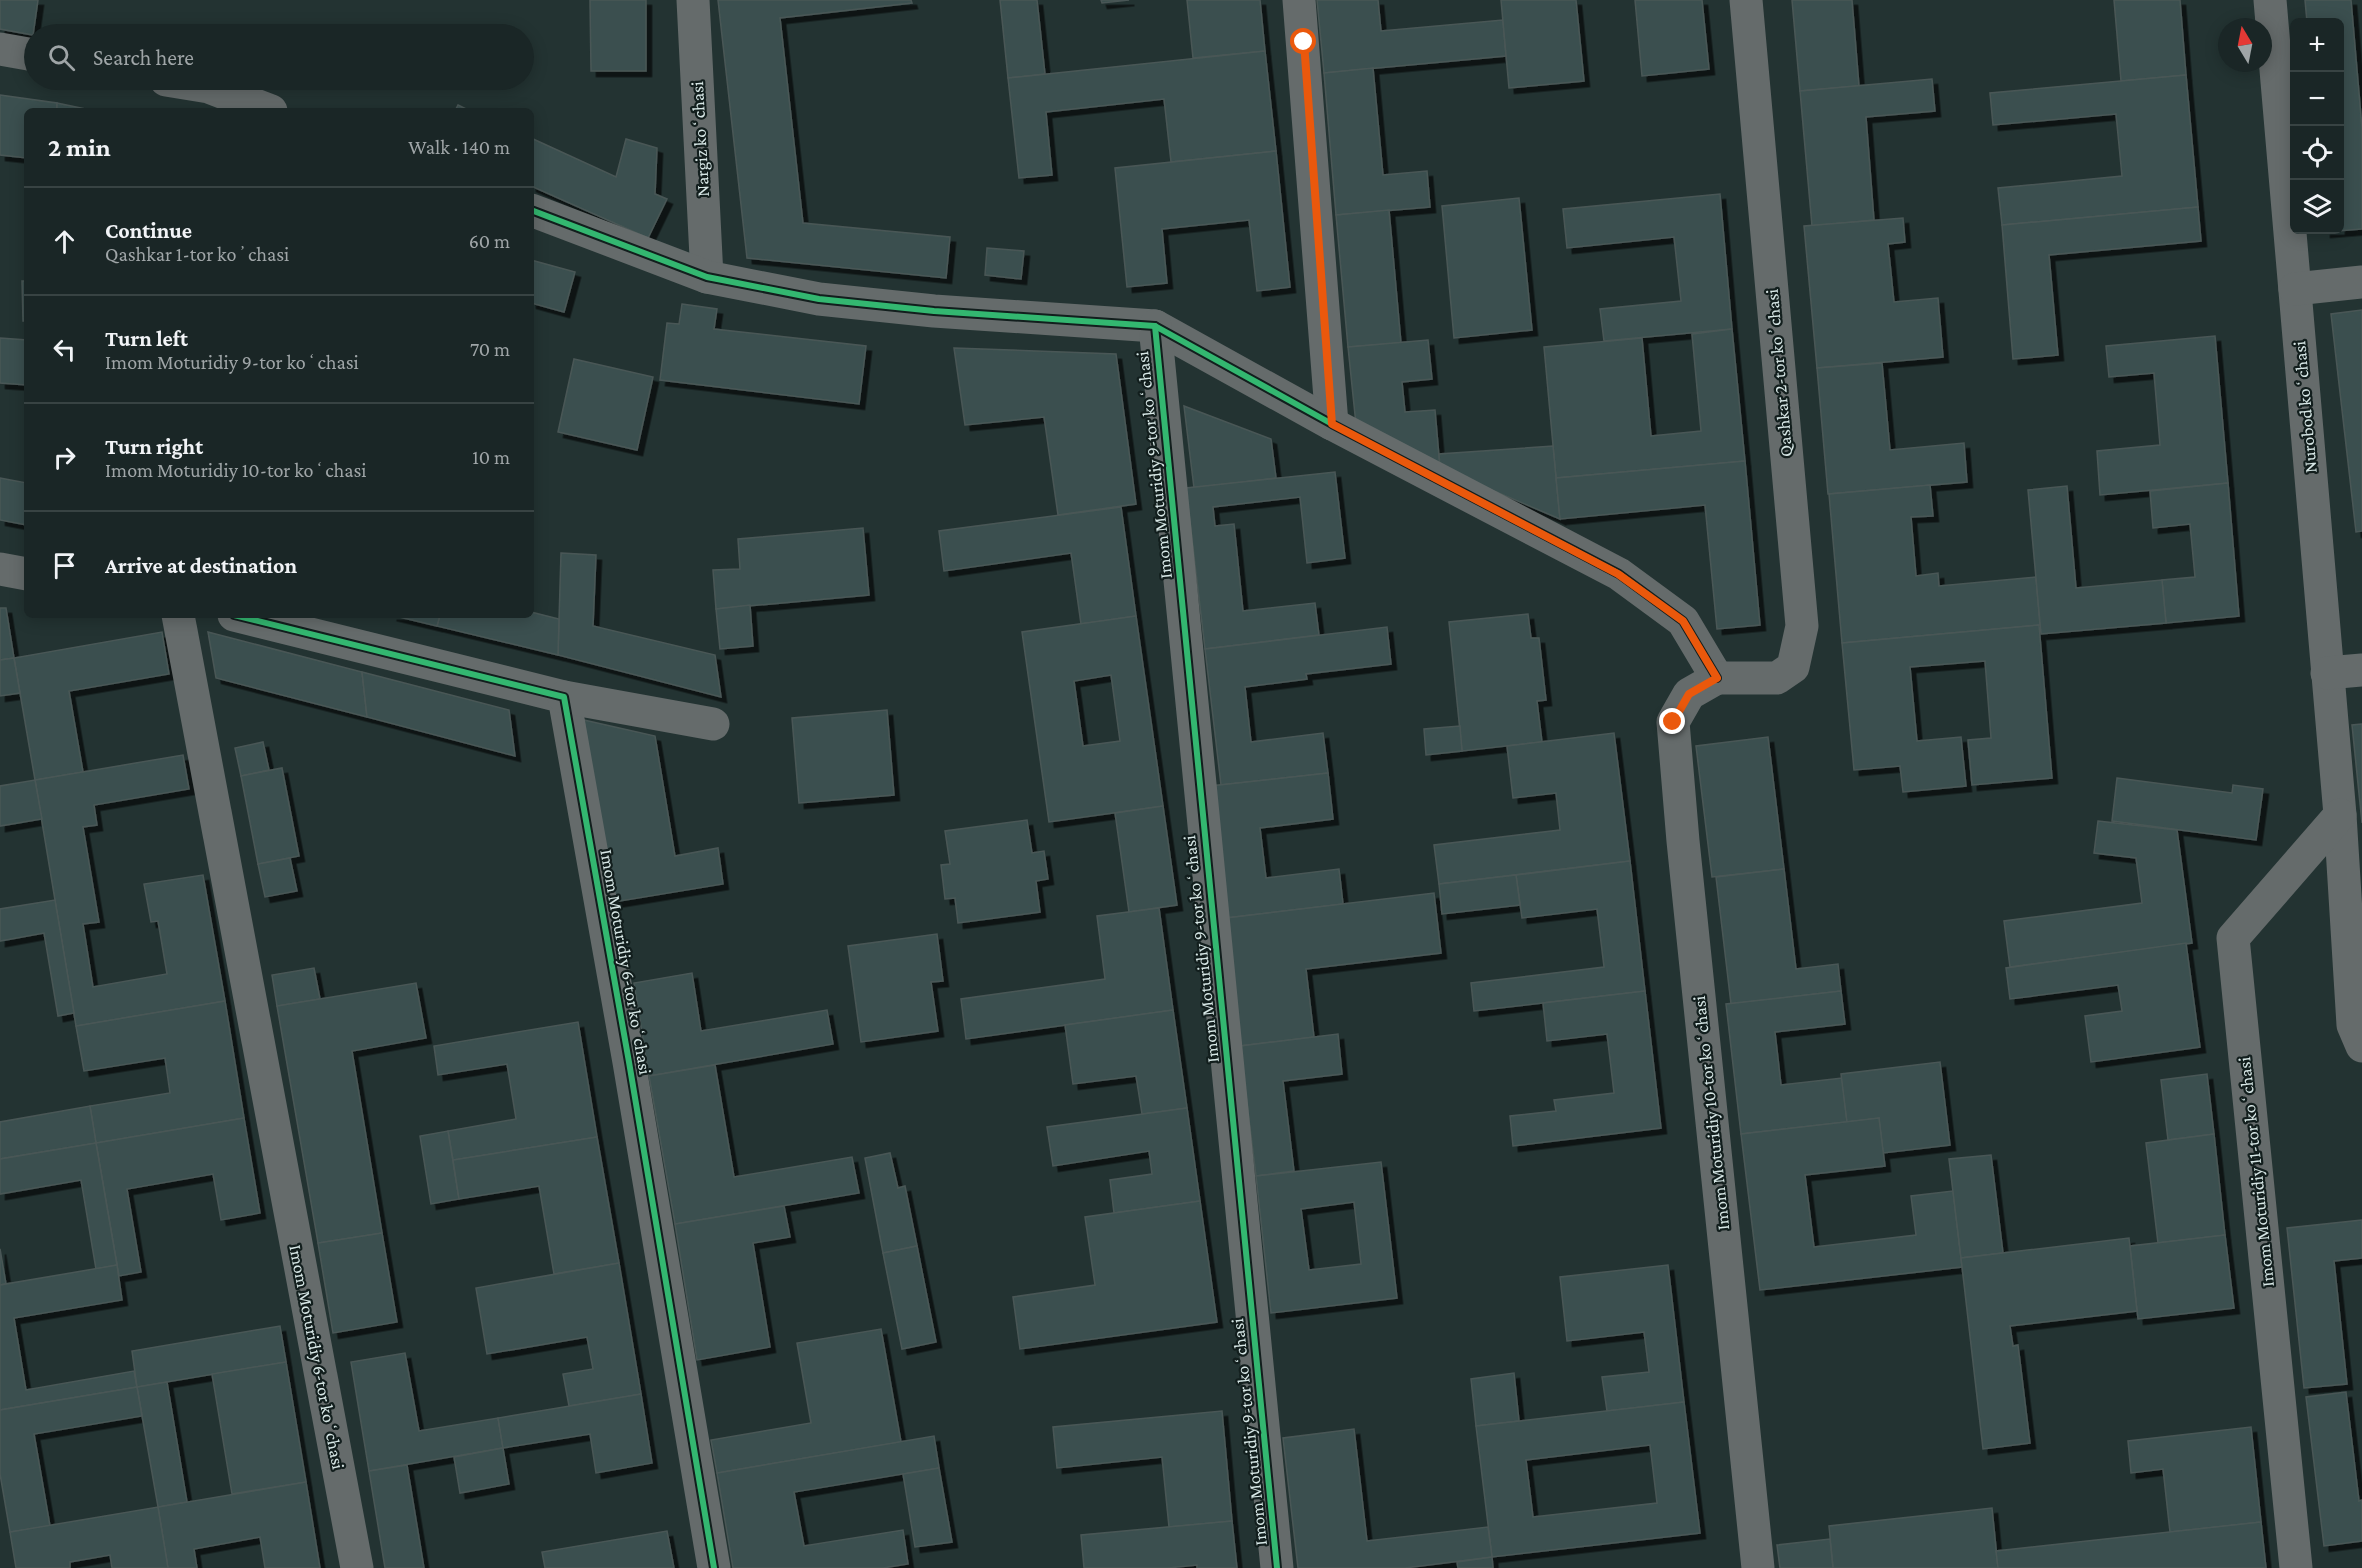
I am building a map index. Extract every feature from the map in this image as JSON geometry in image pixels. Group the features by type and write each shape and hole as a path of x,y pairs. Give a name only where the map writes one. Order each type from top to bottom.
{"street":[{"name":"Nargiz koʻchasi","path":"693,0 707,278"},
{"path":"1299,0 1332,424"},
{"name":"Qashkar 2-tor koʼchasi","path":"1717,678 1777,678 1793,667 1802,626 1746,0"},
{"name":"Nurobod koʻchasi","path":"2270,0 2340,815 2353,1025 2362,1046"},
{"path":"0,49 24,53"},
{"path":"217,90 263,108"},
{"name":"Imom Moturidiy 9-tor koʻchasi","path":"534,211 707,278 819,299 934,311 1155,326 1332,424 1618,574 1683,621 1717,678"},
{"path":"2295,289 2362,282"},
{"name":"Imom Moturidiy 9-tor koʻchasi","path":"1155,326 1277,1568"},
{"path":"0,569 24,573"},
{"name":"Imom Moturidiy 6-tor koʻchasi","path":"179,618 357,1568"},
{"path":"246,618 564,697 713,724"},
{"path":"2327,673 2362,670"},
{"name":"Imom Moturidiy 10-tor koʻchasi","path":"1717,678 1689,694 1673,722 1685,865 1758,1568"},
{"name":"Imom Moturidiy 6-tor koʻchasi","path":"564,697 629,1062 714,1568"},
{"name":"Imom Moturidiy 11-tor koʻchasi","path":"2296,1568 2233,938 2340,815"}],"building":[{"path":"0,0 38,0 35,24 24,24 24,33 0,29"},
{"path":"590,0 646,0 646,71 591,71"},
{"path":"718,0 911,0 912,3 780,18 803,223 950,237 946,278 747,258"},
{"path":"1000,0 1037,0 1045,74 1008,78"},
{"path":"1101,0 1129,0 1102,3"},
{"path":"1187,0 1260,0 1265,51 1193,58"},
{"path":"1317,0 1378,0 1381,31 1503,20 1506,56 1324,73"},
{"path":"1501,0 1576,0 1584,81 1509,88"},
{"path":"1635,0 1702,0 1709,69 1642,76"},
{"path":"1792,0 1852,0 1859,86 1800,91"},
{"path":"2114,0 2180,0 2186,75 2121,81"},
{"path":"2305,0 2351,0 2362,128 2362,229 2344,230 2344,18 2307,18"},
{"path":"1265,51 1276,151 1171,162 1164,99 1046,112 1052,175 1019,178 1008,78"},
{"path":"1373,68 1383,175 1427,171 1430,207 1336,215 1324,73"},
{"path":"2186,75 2198,207 2002,225 1998,188 2122,176 2116,114 1993,125 1990,93"},
{"path":"1932,79 1935,111 1866,117 1874,220 1812,226 1800,91"},
{"path":"0,95 57,103 57,108 24,108 24,158 0,155"},
{"path":"57,103 81,108 57,108"},
{"path":"534,139 616,177 626,139 657,148 655,194 667,199 648,238 534,187"},
{"path":"1276,151 1290,287 1257,291 1249,220 1162,229 1167,283 1127,287 1115,168"},
{"path":"1720,194 1732,329 1604,341 1600,309 1681,301 1674,237 1567,248 1563,209"},
{"path":"1519,198 1532,330 1454,338 1442,206"},
{"path":"2198,207 2201,241 2049,255 2058,355 2013,359 2002,225"},
{"path":"1389,210 1401,343 1348,347 1336,215"},
{"path":"1903,218 1905,242 1888,244 1894,302 1938,298 1943,357 1817,368 1804,226"},
{"path":"987,248 1024,251 1021,279 985,275"},
{"path":"534,261 575,272 564,312 534,304"},
{"path":"22,281 24,281 24,321"},
{"path":"682,304 717,309 714,329 866,346 859,404 660,380 667,323 679,324"},
{"path":"2362,310 2362,531 2356,532 2331,314"},
{"path":"1732,329 1745,461 1556,478 1544,347 1642,338 1651,436 1701,431 1692,334"},
{"path":"2215,336 2228,483 2100,495 2097,451 2160,445 2154,373 2109,377 2106,346"},
{"path":"0,338 24,340 24,385 0,383"},
{"path":"1428,340 1432,379 1402,382 1405,412 1435,410 1440,468 1357,434 1348,347"},
{"path":"954,348 1116,354 1136,504 1058,515 1044,417 965,425"},
{"path":"574,359 653,377 637,450 558,432"},
{"path":"1882,363 1890,450 1964,443 1967,482 1828,494 1817,368"},
{"path":"1184,406 1271,439 1276,478 1194,488"},
{"path":"1553,446 1560,519 1440,468 1439,454"},
{"path":"1745,461 1760,625 1717,629 1705,505 1560,519 1556,478"},
{"path":"1335,472 1345,558 1307,563 1300,497 1213,507 1215,526 1234,524 1243,611 1315,603 1319,635 1205,649 1186,488"},
{"path":"0,478 24,482 24,524 0,520"},
{"path":"2228,483 2239,616 2166,623 2162,580 2195,577 2190,524 2153,528 2150,491"},
{"path":"1930,485 1933,516 1911,517 1916,576 1938,573 1939,586 2036,577 2040,625 1842,643 1829,494"},
{"path":"2067,486 2076,588 2162,580 2166,623 2041,634 2028,490"},
{"path":"1121,507 1136,616 1081,624 1071,553 944,571 939,531"},
{"path":"863,528 869,595 716,609 713,570 740,569 738,539"},
{"path":"561,553 596,555 593,626 715,655 721,697 558,655"},
{"path":"750,605 753,646 720,649 716,609"},
{"path":"0,608 6,608 14,658 0,660"},
{"path":"534,613 559,619 558,655 437,626 439,618 534,618"},
{"path":"1528,614 1531,638 1539,638 1546,700 1537,701 1542,742 1462,751 1449,622"},
{"path":"1136,616 1163,806 1049,822 1022,632","holes":["1111,675 1120,741 1083,746 1074,681"]},
{"path":"404,618 439,618 437,626"},
{"path":"2039,625 2052,778 1972,785 1968,740 1991,738 1985,661 1910,667 1917,741 1961,737 1966,786 1903,792 1900,766 1854,770 1842,643"},
{"path":"1387,627 1391,664 1306,674 1307,679 1245,687 1251,742 1323,733 1328,773 1221,785 1205,649"},
{"path":"162,632 169,674 69,691 83,772 35,780 14,658"},
{"path":"208,632 362,672 367,717 216,678"},
{"path":"14,658 20,693 0,696 0,660"},
{"path":"362,672 509,710 515,756 367,717"},
{"path":"887,710 894,795 799,803 792,718"},
{"path":"584,720 655,736 675,856 718,848 723,884 614,902"},
{"path":"2362,724 2362,823 2352,725"},
{"path":"1460,726 1462,751 1426,755 1424,729"},
{"path":"1614,733 1630,861 1439,884 1434,845 1560,830 1556,793 1513,798 1507,746"},
{"path":"1768,737 1784,869 1712,877 1696,746"},
{"path":"263,742 269,770 241,776 235,748"},
{"path":"183,755 189,789 94,805 97,825 83,827 99,922 83,924 93,987 167,974 158,921 151,922 144,884 203,875 225,1001 76,1026 35,780"},
{"path":"282,768 299,856 258,864 241,776"},
{"path":"1328,773 1333,819 1260,828 1266,878 1339,869 1343,904 1226,918 1210,786"},
{"path":"2117,778 2232,793 2233,785 2263,789 2256,840 2112,821"},
{"path":"35,780 42,819 0,826 0,786"},
{"path":"1163,806 1177,905 1129,912 1115,813"},
{"path":"1027,820 1032,853 1044,851 1048,879 1036,881 1040,912 958,923 955,898 945,899 941,865 950,864 945,831"},
{"path":"2098,821 2177,830 2192,943 2010,967 2004,921 2142,903 2136,858 2094,853"},
{"path":"290,858 297,891 265,897 258,864"},
{"path":"1630,861 1645,991 1474,1011 1471,983 1604,967 1597,909 1522,918 1516,875"},
{"path":"1784,869 1796,969 1838,964 1841,991 1731,1004 1716,877"},
{"path":"1516,875 1520,905 1442,914 1439,884"},
{"path":"1434,893 1441,953 1306,969 1314,1037 1240,1046 1226,918"},
{"path":"55,900 74,1013 58,1016 44,933 0,941 0,909"},
{"path":"1159,908 1173,1010 966,1039 961,999 1105,979 1097,916"},
{"path":"937,934 943,981 931,982 938,1031 861,1042 848,946"},
{"path":"2186,943 2200,1047 2091,1062 2085,1016 2122,1011 2118,985 2010,999 2006,968"},
{"path":"314,968 320,999 277,1006 272,975"},
{"path":"692,973 701,1031 827,1010 833,1044 649,1076 634,983"},
{"path":"416,983 426,1038 352,1051 382,1233 318,1243 277,1006"},
{"path":"1645,991 1661,1128 1513,1146 1510,1116 1556,1111 1554,1100 1614,1093 1607,1034 1547,1041 1543,1003"},
{"path":"1841,991 1845,1024 1775,1032 1781,1085 1842,1078 1847,1122 1741,1134 1726,1004"},
{"path":"225,1001 244,1118 96,1143 90,1106 170,1093 165,1058 84,1071 76,1026"},
{"path":"1173,1010 1187,1108 1142,1114 1136,1076 1073,1084 1065,1025"},
{"path":"578,1022 597,1137 453,1160 448,1131 516,1119 507,1064 438,1075 434,1046"},
{"path":"1338,1034 1342,1074 1283,1081 1294,1171 1256,1176 1240,1046"},
{"path":"1940,1062 1950,1145 1883,1153 1879,1118 1847,1122 1841,1074"},
{"path":"715,1065 734,1177 852,1157 859,1193 675,1224 649,1076"},
{"path":"2207,1074 2214,1134 2168,1140 2161,1080"},
{"path":"90,1106 96,1143 0,1159 0,1122"},
{"path":"1187,1108 1200,1201 1114,1213 1110,1180 1152,1174 1149,1151 1053,1166 1047,1127"},
{"path":"244,1118 260,1213 221,1220 213,1174 127,1189 141,1272 119,1276 96,1143"},
{"path":"1879,1118 1885,1166 1805,1175 1814,1247 1916,1235 1911,1196 1953,1191 1962,1267 1760,1290 1741,1134"},
{"path":"448,1131 459,1199 431,1204 420,1136"},
{"path":"2214,1134 2225,1235 2158,1243 2146,1143"},
{"path":"597,1137 619,1263 554,1274 539,1186 459,1199 453,1160"},
{"path":"96,1143 117,1265 96,1269 81,1180 0,1194 0,1159"},
{"path":"890,1153 898,1188 905,1186 917,1246 883,1253 865,1158"},
{"path":"1991,1155 2003,1253 1961,1258 1949,1159"},
{"path":"1381,1162 1397,1298 1271,1313 1256,1176","holes":["1354,1202 1361,1264 1309,1270 1301,1209"]},
{"path":"1200,1201 1217,1322 1020,1349 1013,1297 1095,1285 1085,1217"},
{"path":"784,1206 790,1237 753,1243 770,1347 697,1360 675,1224"},
{"path":"2362,1220 2362,1258 2334,1261 2347,1384 2304,1388 2287,1228"},
{"path":"382,1233 397,1322 333,1333 318,1243"},
{"path":"2225,1235 2234,1308 2138,1319 2130,1246"},
{"path":"2129,1238 2137,1311 2010,1326 2013,1346 2018,1345 2030,1443 1983,1449 1961,1258"},
{"path":"917,1246 936,1342 902,1349 883,1253"},
{"path":"0,1249 6,1284 0,1285"},
{"path":"619,1263 641,1394 569,1406 563,1374 593,1369 587,1337 487,1354 476,1288"},
{"path":"117,1265 122,1300 14,1318 26,1390 134,1371 137,1387 0,1410 0,1285"},
{"path":"1668,1265 1684,1402 1607,1411 1602,1377 1649,1372 1644,1332 1567,1341 1560,1277"},
{"path":"280,1326 286,1362 137,1387 132,1351"},
{"path":"881,1329 901,1442 717,1473 711,1440 811,1423 797,1343"},
{"path":"405,1353 419,1431 498,1418 503,1448 369,1471 351,1362"},
{"path":"286,1362 306,1482 232,1494 212,1374"},
{"path":"1514,1373 1519,1421 1476,1426 1471,1379"},
{"path":"167,1382 187,1502 158,1507 137,1387"},
{"path":"137,1387 142,1416 34,1434 50,1526 10,1532 0,1474 0,1410"},
{"path":"2346,1392 2359,1501 2362,1500 2362,1541 2324,1546 2306,1397"},
{"path":"641,1394 652,1463 596,1473 590,1434 503,1448 498,1418"},
{"path":"1684,1402 1700,1533 1492,1557 1476,1426","holes":["1650,1445 1657,1503 1533,1517 1526,1460"]},
{"path":"1222,1411 1232,1521 1169,1527 1162,1457 1057,1468 1053,1427"},
{"path":"2251,1427 2261,1522 2170,1532 2163,1469 2131,1473 2128,1441"},
{"path":"1354,1429 1367,1541 1488,1527 1492,1557 1405,1568 1298,1568 1283,1438"},
{"path":"934,1436 939,1468 794,1492 804,1546 903,1530 908,1564 883,1568 733,1568 717,1473"},
{"path":"503,1448 509,1484 460,1493 454,1457"},
{"path":"407,1465 424,1568 385,1568 369,1471"},
{"path":"939,1468 952,1542 915,1547 903,1474"},
{"path":"306,1482 320,1568 265,1568 260,1537 194,1549 197,1568 168,1568 158,1507"},
{"path":"158,1507 168,1568 112,1568 110,1555 70,1562 70,1568 16,1568 10,1532"},
{"path":"1992,1508 1998,1568 1833,1568 1829,1526"},
{"path":"1232,1521 1237,1568 1197,1568 1197,1565 1168,1568 1084,1568 1081,1535"},
{"path":"2261,1522 2266,1568 1998,1568 1996,1551"},
{"path":"667,1531 674,1568 545,1568 542,1552"},
{"path":"1830,1539 1833,1568 1780,1568 1777,1545"},
{"path":"1492,1557 1493,1568 1458,1568 1457,1562"}],"cycle path":[{"path":"534,211 707,277 819,299 934,311 1155,326 1332,424 1619,574 1683,621 1717,678"},
{"path":"1155,326 1277,1568"},
{"path":"246,618 564,697 629,1062 714,1568"}],"route":[{"path":"1304,42 1332,424 1618,574 1683,621 1717,678 1689,694 1673,722"}]}
